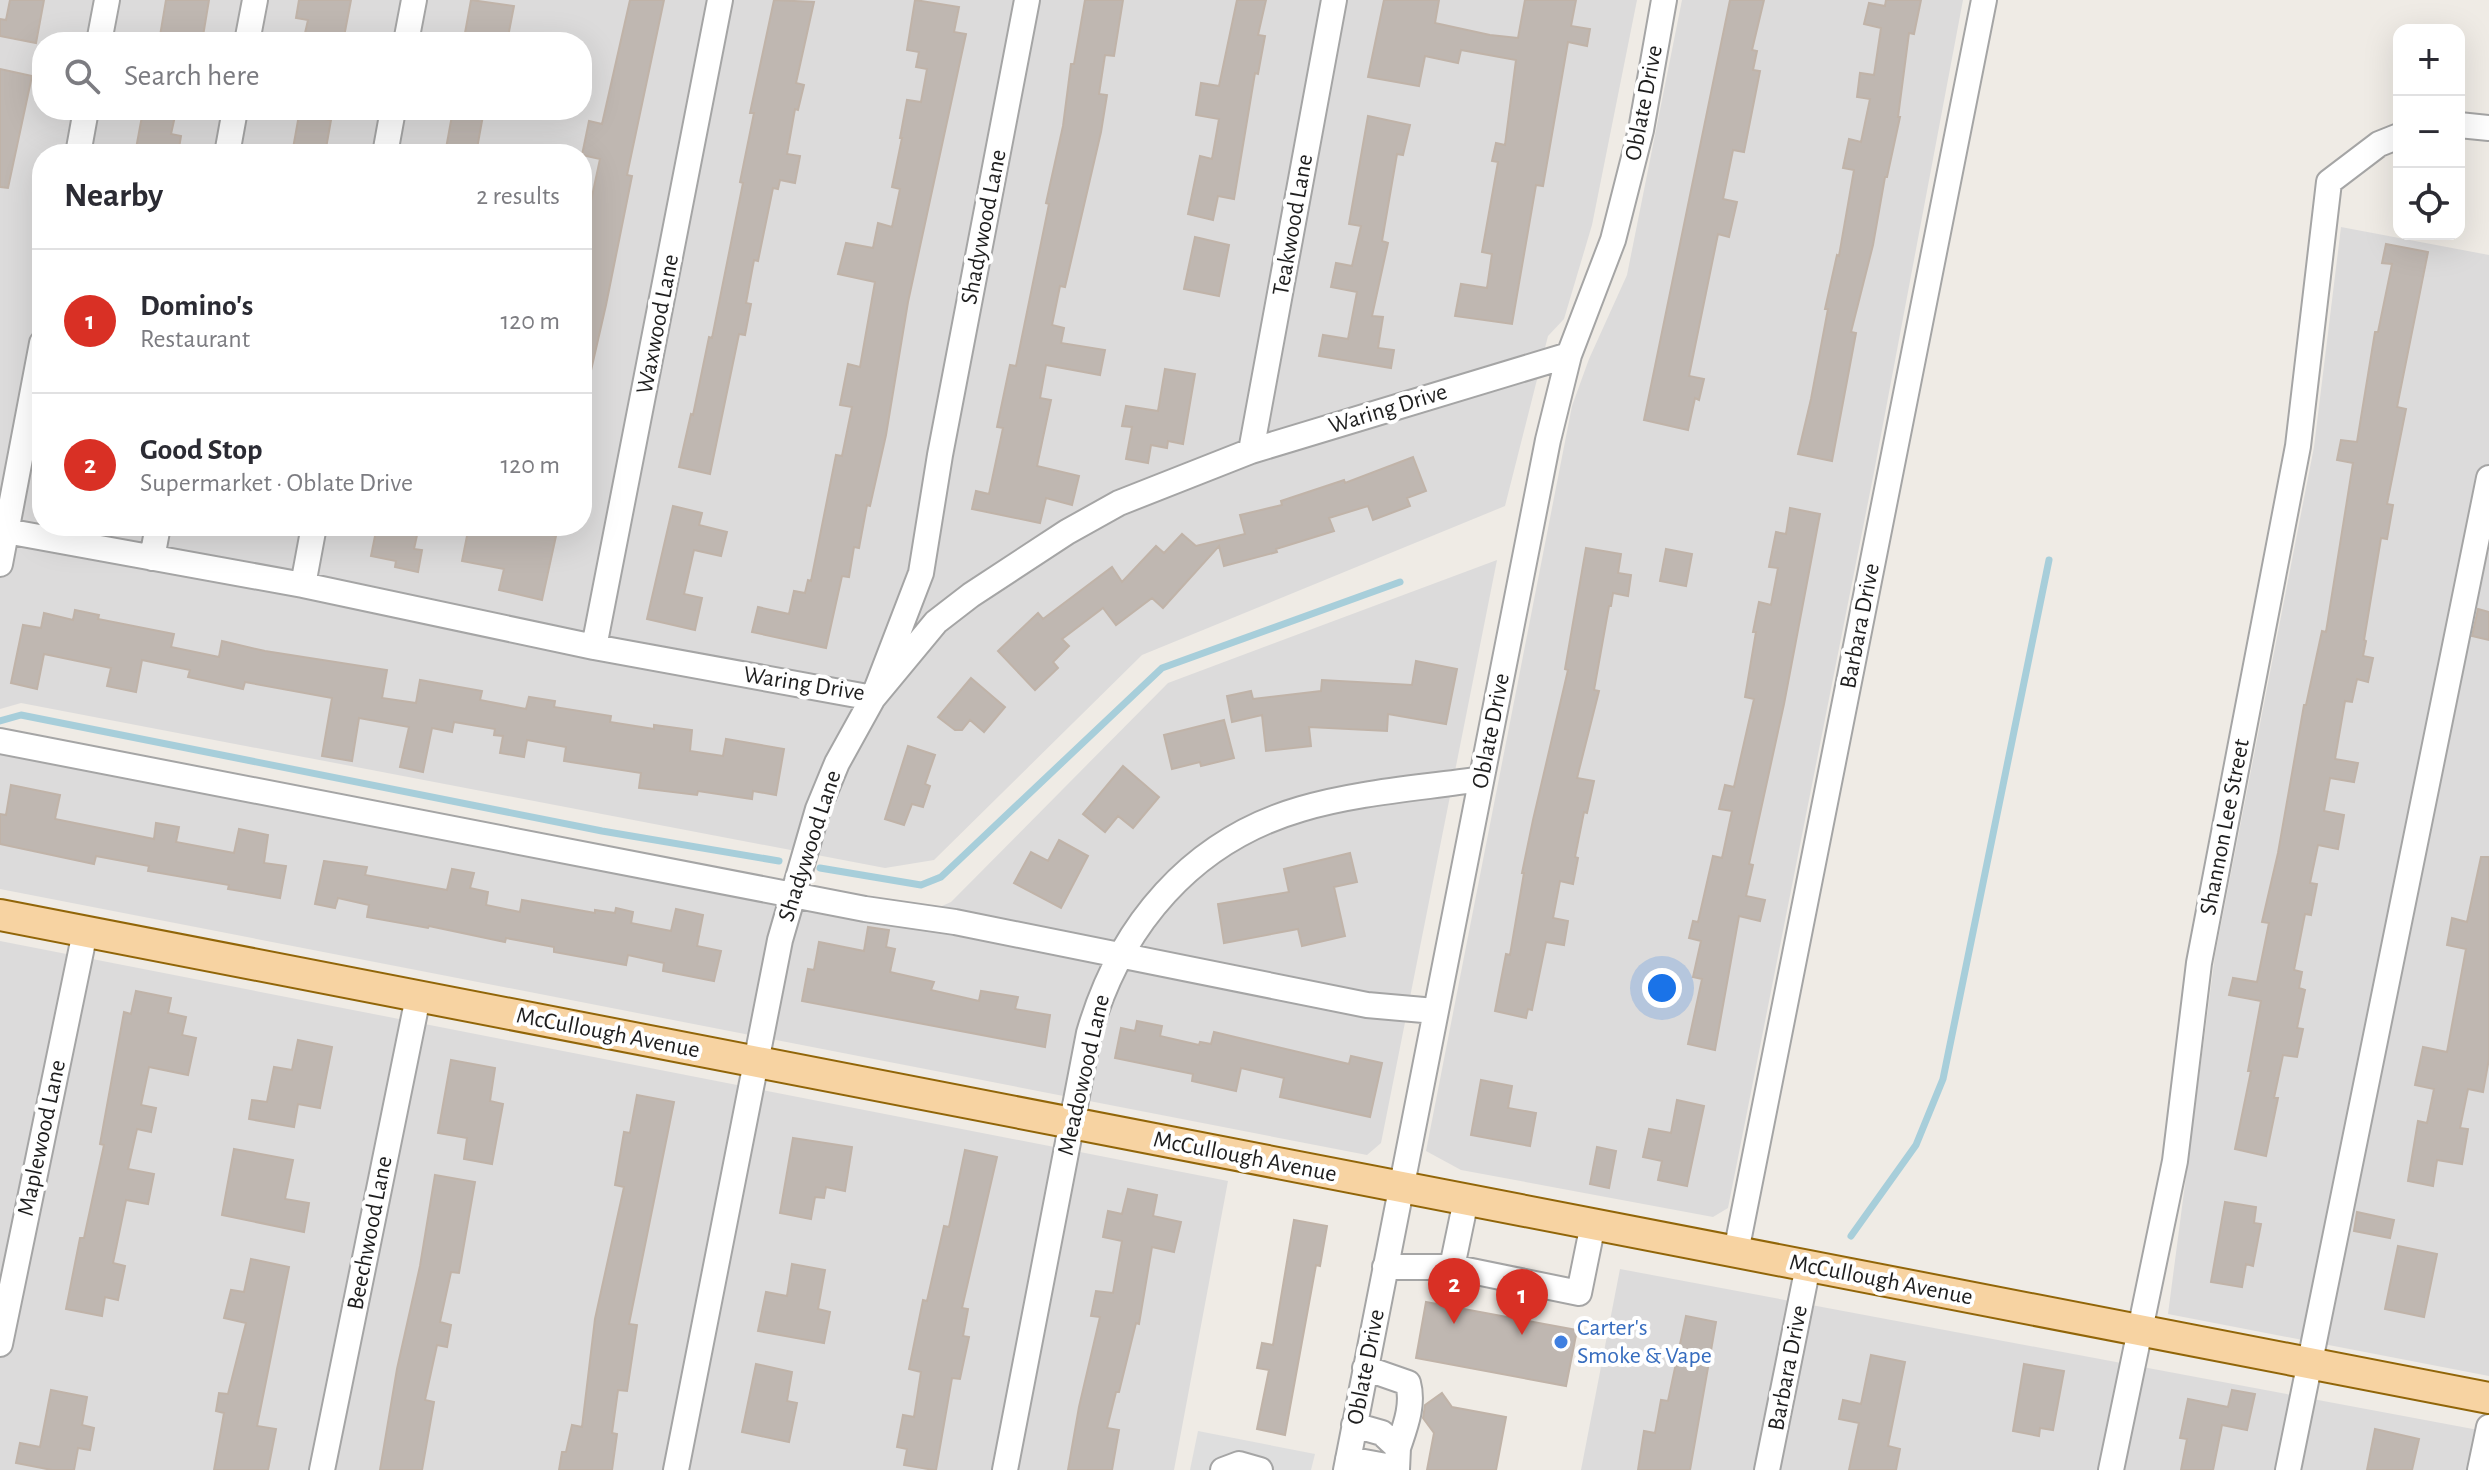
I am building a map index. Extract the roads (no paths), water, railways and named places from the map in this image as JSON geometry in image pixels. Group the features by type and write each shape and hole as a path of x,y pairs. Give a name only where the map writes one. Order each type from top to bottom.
{"main road":[{"name":"McCullough Avenue","path":"0,915 2489,1398"}],"street":[{"path":"101,32 107,0"},
{"path":"249,32 255,0"},
{"path":"408,32 414,0"},
{"name":"Waxwood Lane","path":"594,647 720,0"},
{"name":"Shadywood Lane","path":"676,1470 780,940 818,809 837,763 873,698 921,573 940,455 1027,0"},
{"name":"Teakwood Lane","path":"1251,451 1334,0"},
{"name":"Oblate Drive","path":"1347,1464 1548,440 1569,355 1613,240 1641,130 1664,0"},
{"name":"Barbara Drive","path":"1736,1252 1984,0"},
{"path":"80,144 84,120"},
{"path":"229,144 233,120"},
{"path":"387,144 391,120"},
{"path":"2465,126 2489,128"},
{"name":"Shannon Lee Street","path":"2111,1470 2175,1161 2199,963 2298,446 2329,182 2379,144 2393,138"},
{"name":"Waring Drive","path":"33,536 303,585 594,647 873,698 936,622 971,595 1067,532 1119,503 1251,451 1569,355"},
{"path":"0,564 32,395"},
{"path":"2288,1470 2489,478"},
{"name":"Waring Drive","path":"6,531 32,536"},
{"path":"152,558 156,536"},
{"path":"303,585 312,536"},
{"path":"0,741 865,909 955,922 1367,1005 1435,1011"},
{"name":"Meadowood Lane","path":"1005,1470 1089,1033 1098,1002 1119,956 1144,917 1164,893 1213,851 1270,820 1321,804 1481,779"},
{"name":"Maplewood Lane","path":"0,1344 85,932"},
{"name":"Beechwood Lane","path":"322,1470 418,997"},
{"path":"1452,1267 1466,1200"},
{"path":"1385,1267 1452,1267 1579,1293 1593,1224"},
{"name":"Barbara Drive","path":"1767,1470 1808,1266"},
{"path":"1365,1368 1408,1383 1411,1393 1409,1413 1397,1462"},
{"path":"1354,1425 1382,1433 1397,1462"},
{"path":"2480,1470 2489,1427"},
{"path":"1347,1464 1397,1462"},
{"path":"1223,1470 1239,1464 1260,1470"}],"waterway":[{"path":"1851,1236 1916,1145 1943,1079 2049,560"},
{"path":"820,868 921,885 941,877 1162,668 1400,582"},
{"path":"0,721 21,715 602,831 779,861"}],"place":[{"name":"Good Stop","path":"1454,1324"},
{"name":"Domino's","path":"1522,1335"},
{"name":"Carter's Smoke & Vape","path":"1561,1342"}]}
